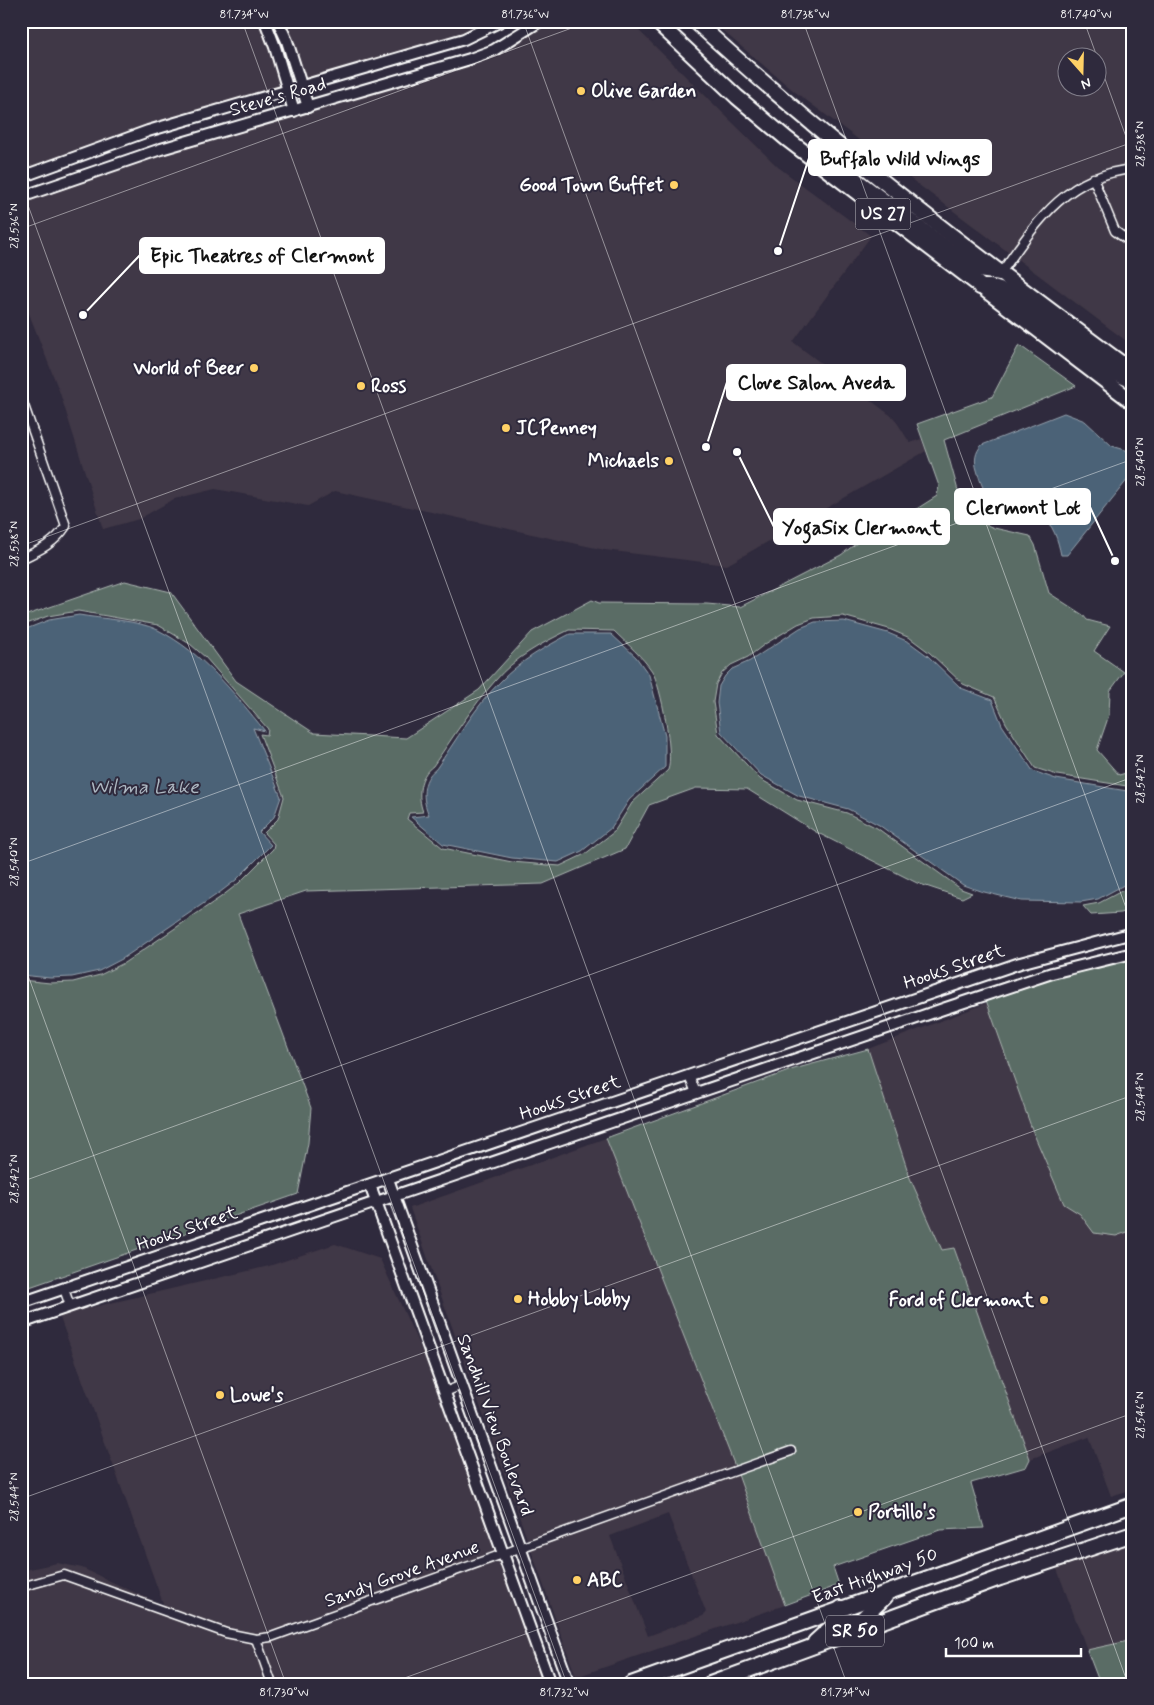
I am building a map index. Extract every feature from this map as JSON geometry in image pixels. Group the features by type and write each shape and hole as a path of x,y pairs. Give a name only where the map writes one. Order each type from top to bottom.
{"highway":[{"name":"US 27","path":"656,21 737,97 806,154 1133,402"},
{"name":"US 27","path":"695,21 808,121 1002,273 1133,372"},
{"path":"806,154 855,179 969,265 978,270 1002,273"},
{"path":"980,287 990,286 1006,292 1114,373 1133,381"},
{"name":"East Highway 50","path":"631,1684 1133,1505"},
{"path":"1107,1542 1133,1523"},
{"name":"SR 50","path":"710,1684 863,1628 1133,1534"},
{"path":"863,1628 863,1618 869,1610 896,1589"},
{"path":"806,1649 836,1623 841,1608"}],"street":[{"path":"265,21 294,111"},
{"path":"278,21 308,106"},
{"name":"Steve's Road","path":"21,177 118,141 464,38 501,21"},
{"name":"Steve's Road","path":"21,197 111,165 470,59 494,50 540,21"},
{"path":"1002,273 1053,205 1072,190 1093,178 1133,169"},
{"path":"1093,178 1115,231 1133,244"},
{"path":"21,397 25,417 66,526 52,542 21,559"},
{"name":"Hooks Street","path":"21,1303 1020,963 1133,933"},
{"name":"Hooks Street","path":"21,1323 1052,973 1133,953"},
{"path":"689,1075 696,1093"},
{"name":"Sandhill View Boulevard","path":"388,1179 569,1684"},
{"name":"Sandhill View Boulevard","path":"370,1185 550,1684"},
{"path":"64,1289 70,1306"},
{"path":"445,1392 462,1385"},
{"name":"Sandy Grove Avenue","path":"21,1587 64,1574 226,1633 256,1640 288,1633 791,1451"},
{"path":"256,1640 272,1684"}],"shaded area":[{"path":"21,21 261,21 270,41 282,86 117,135 21,172"},
{"path":"284,21 490,21 462,34 305,80"},
{"path":"548,21 629,21 778,167 871,236 793,342 894,418 910,443 921,439 926,451 727,565 605,550 335,491 308,506 215,489 174,499 139,519 103,529 60,393 21,293 21,204 104,172 471,64 500,53 537,31"},
{"path":"711,21 1133,21 1133,346 794,91"},
{"path":"987,1003 1033,1132 1064,1204 1080,1214 1094,1233 1119,1234 1133,1230 1133,1489 1111,1496 1089,1437 1030,1459 954,1249 942,1250 910,1178 868,1049"},
{"path":"606,1138 736,1469 785,1605 576,1677 410,1208","holes":["668,1514 706,1612 703,1616 648,1636 610,1536"]},
{"path":"335,1244 380,1259 441,1393 545,1684 21,1684 21,1571 57,1563 82,1568 164,1606 59,1315 269,1266"},
{"path":"1133,1542 1133,1640 1087,1650 1057,1569"}],"green space":[{"path":"1019,345 1076,386 944,440 965,516 994,528 1030,536 1035,545 1049,593 1083,615 1087,620 1110,626 1094,651 1124,672 1110,691 1109,715 1097,750 1119,775 1133,771 1133,787 1057,775 1035,768 1006,723 994,697 963,684 930,653 910,638 889,629 843,616 814,618 798,624 748,657 731,665 722,673 716,684 713,702 718,734 760,779 797,800 847,813 877,828 961,889 972,893 962,898 917,883 816,832 747,789 696,788 649,805 625,849 543,884 306,891 238,914 311,1108 308,1143 298,1194 21,1290 21,980 50,983 73,982 100,975 124,963 221,897 239,883 273,849 274,844 264,833 278,819 284,797 260,734 267,735 268,729 205,657 190,644 158,625 78,611 48,616 21,626 21,617 125,581 171,592 236,681 314,733 406,738 479,690 532,632 592,600 599,603 707,604 740,607 841,555 870,533 896,522 937,496 939,486 917,424 992,397","holes":["569,630 614,631 644,660 656,679 666,720 669,750 668,770 632,803 614,832 585,854 560,866 512,862 443,848 407,819 409,813 423,812 420,793 422,781 428,770 433,766 478,701 511,665 539,646"]},
{"path":"1133,885 1133,909 1121,913 1091,915 1083,906 1099,903"},
{"path":"1133,958 1133,1230 1116,1236 1094,1233 1080,1214 1064,1204 1033,1132 986,1000 1054,978"},
{"path":"868,1049 910,1178 942,1250 954,1248 1030,1459 1026,1467 971,1483 984,1528 940,1530 833,1567 839,1585 785,1605 736,1469 606,1138 794,1069"},
{"path":"1133,1640 1133,1684 1100,1684 1087,1650"}],"water":[{"path":"1064,413 1085,421 1112,446 1132,452 1132,474 1067,555 1061,555 1055,533 1045,519 1028,509 1001,504 988,496 982,486 975,460 982,445"},
{"name":"Wilma Lake","path":"79,615 130,622 158,630 174,639 203,662 229,688 265,731 253,728 281,797 274,817 259,832 271,845 236,880 219,893 122,959 99,971 72,977 50,978 21,975 21,631 49,620"},
{"path":"844,621 888,633 909,642 928,656 961,688 992,700 1002,725 1033,771 1056,779 1133,792 1133,880 1098,899 1081,902 1021,901 980,891 963,885 879,825 848,809 799,796 761,775 721,732 717,703 719,686 732,669 750,661 800,628 815,622"},
{"path":"570,634 611,634 636,657 649,675 665,736 665,767 629,800 611,828 582,851 558,862 512,858 443,844 411,817 429,815 425,803 424,790 431,774 491,691 524,661"}],"place":[{"name":"Olive Garden","path":"581,91"},
{"name":"Good Town Buffet","path":"674,185"},
{"name":"Buffalo Wild Wings","path":"778,251"},
{"name":"Epic Theatres of Clermont","path":"83,315"},
{"name":"World of Beer","path":"254,368"},
{"name":"Ross","path":"361,386"},
{"name":"JCPenney","path":"506,428"},
{"name":"Clove Salon Aveda","path":"706,447"},
{"name":"YogaSix Clermont","path":"737,452"},
{"name":"Michaels","path":"669,461"},
{"name":"Clermont Lot","path":"1115,561"},
{"name":"Hobby Lobby","path":"518,1299"},
{"name":"Ford of Clermont","path":"1044,1300"},
{"name":"Lowe's","path":"220,1395"},
{"name":"Portillo's","path":"858,1512"},
{"name":"ABC","path":"577,1580"}]}
